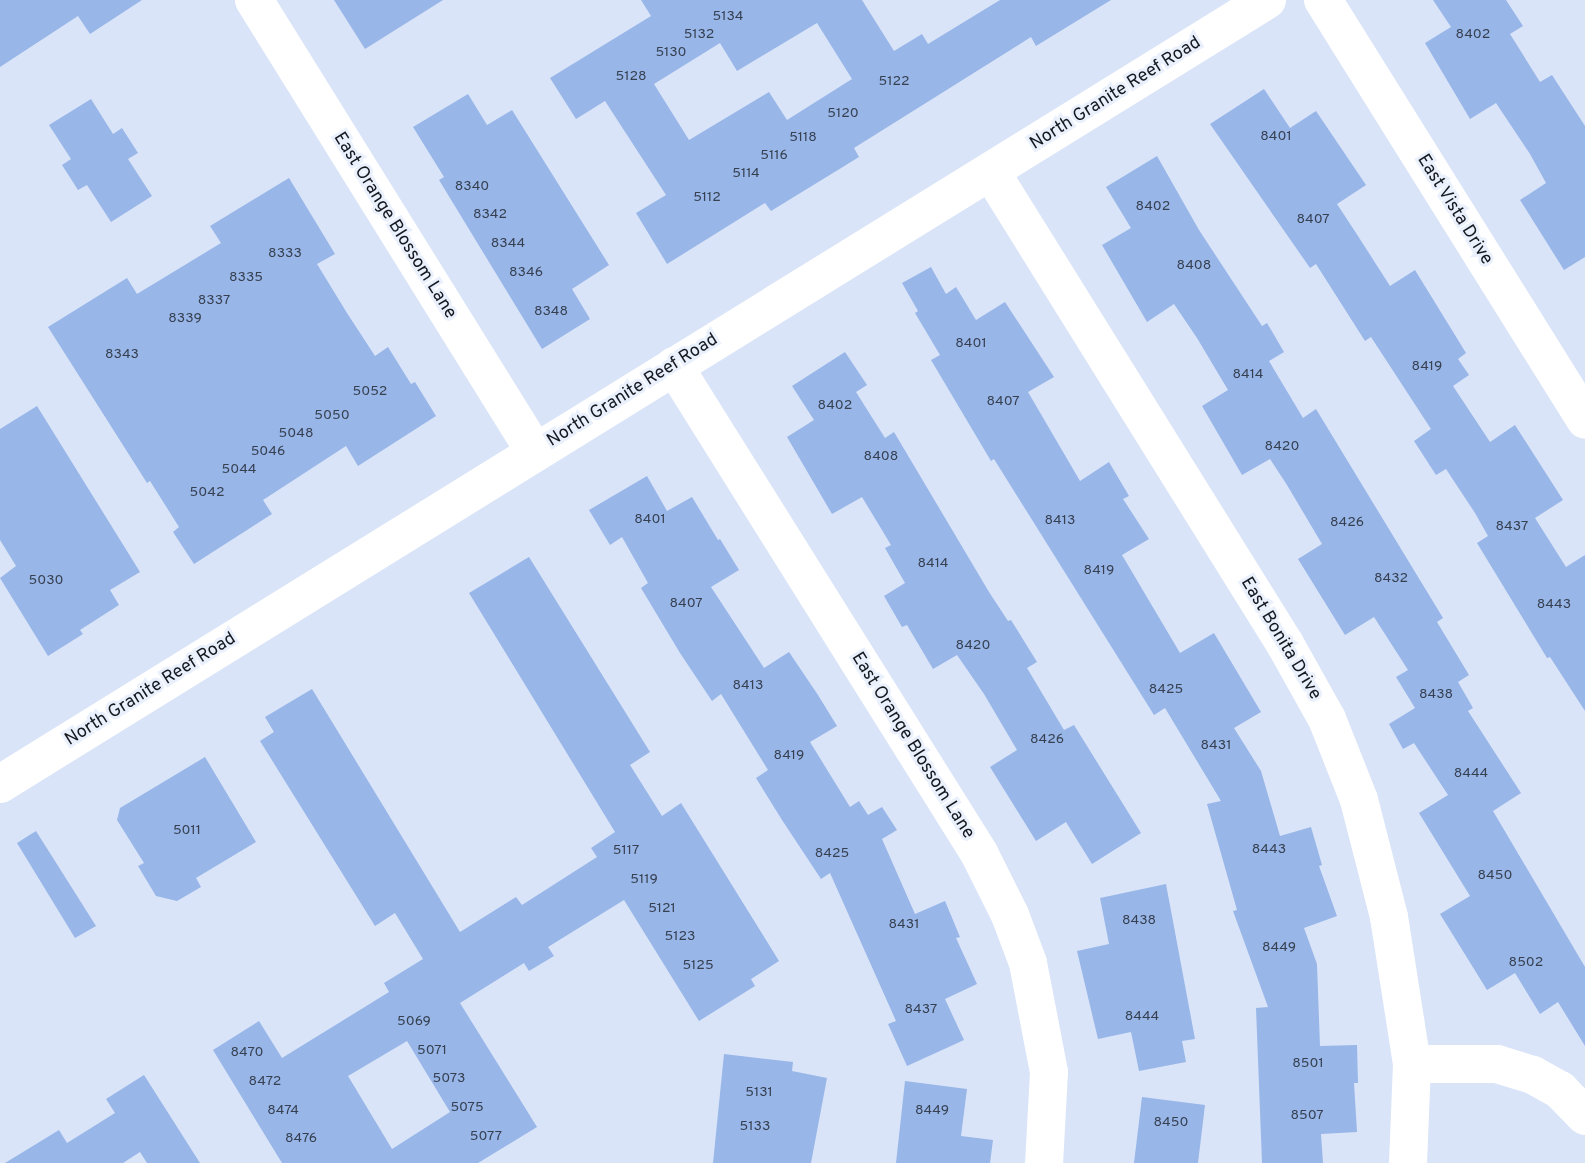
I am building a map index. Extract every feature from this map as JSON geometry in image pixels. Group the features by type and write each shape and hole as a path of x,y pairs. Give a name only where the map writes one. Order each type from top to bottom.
{"street":[{"name":"East Orange Blossom Lane","path":"254,0 535,452"},
{"name":"North Granite Reef Road","path":"0,784 1267,0"},
{"name":"East Vista Drive","path":"1323,0 1585,420"},
{"name":"East Bonita Drive","path":"991,172 1285,644 1327,719 1359,800 1390,917 1412,1064 1408,1163"},
{"name":"East Orange Blossom Lane","path":"674,366 979,853 1010,915 1028,963 1049,1072 1044,1163"},
{"path":"1412,1064 1497,1064 1532,1075 1560,1090 1585,1116"}],"building":[{"path":"0,0 142,0 90,34 78,16 0,67"},
{"path":"334,0 443,0 365,49"},
{"path":"641,0 862,0 894,51 922,34 928,44 1000,0 1111,0 1036,46 1031,37 854,148 859,157 771,211 765,203 667,264 636,213 666,195 605,101 576,119 550,78 651,16","holes":["817,23 852,79 787,120 769,92 689,140 654,84 720,43 737,71"]},
{"path":"1433,0 1506,0 1523,26 1510,34 1540,82 1552,75 1585,126 1585,257 1564,270 1520,200 1546,183 1530,154 1496,103 1470,119 1425,43 1451,27"},
{"path":"1264,89 1290,128 1316,111 1366,185 1337,204 1390,286 1415,270 1466,353 1458,359 1469,375 1453,386 1490,442 1515,425 1563,500 1535,518 1566,567 1585,555 1585,711 1550,657 1547,658 1477,543 1488,536 1475,513 1446,469 1436,475 1414,441 1431,429 1371,337 1365,341 1316,264 1310,268 1210,124"},
{"path":"468,94 487,125 512,110 609,265 572,289 590,319 542,349 439,180 444,177 413,127"},
{"path":"91,99 113,134 122,128 138,153 128,159 152,196 111,222 87,185 78,190 62,165 71,159 49,125"},
{"path":"1157,156 1199,230 1262,326 1267,323 1284,352 1269,361 1303,418 1316,409 1443,618 1437,622 1469,675 1458,682 1473,708 1468,711 1521,793 1493,811 1585,967 1585,1046 1558,1002 1540,1014 1515,973 1487,990 1440,914 1470,896 1419,813 1448,795 1414,743 1403,749 1389,724 1415,708 1396,677 1408,670 1374,617 1345,635 1298,559 1322,544 1287,485 1270,459 1242,475 1202,406 1228,390 1197,338 1174,304 1147,322 1102,245 1131,228 1106,187"},
{"path":"289,178 335,254 317,264 347,313 375,356 388,347 411,384 415,382 436,416 358,466 346,446 263,500 272,514 194,564 173,532 179,527 150,481 147,483 48,327 127,278 137,294 221,243 210,226"},
{"path":"931,267 946,294 956,287 976,320 1005,302 1054,377 1028,392 1080,481 1109,462 1129,496 1123,499 1149,539 1122,555 1180,653 1214,633 1261,712 1234,728 1261,771 1280,836 1311,827 1322,865 1319,866 1337,916 1304,928 1317,964 1320,1046 1357,1045 1358,1083 1354,1083 1357,1132 1321,1134 1323,1163 1262,1163 1256,1008 1268,1007 1233,911 1237,910 1207,804 1221,801 1165,708 1154,715 994,459 991,461 931,360 940,355 915,313 918,311 902,283"},
{"path":"845,352 867,385 856,392 885,438 894,432 989,592 1008,621 1011,620 1037,662 1027,668 1064,730 1074,725 1141,833 1092,864 1066,822 1036,841 990,767 1017,750 984,694 957,655 933,669 907,625 902,627 884,596 905,583 885,548 891,545 862,497 832,514 787,437 814,420 792,386"},
{"path":"37,406 140,572 110,590 119,605 80,630 83,634 48,656 0,578 16,566 0,540 0,429"},
{"path":"647,476 667,511 692,497 739,570 711,587 764,668 789,652 837,726 810,742 850,807 859,801 868,815 882,807 897,830 882,839 915,914 945,901 960,937 956,938 977,984 945,999 964,1040 907,1066 888,1024 896,1021 830,873 821,879 756,778 768,770 721,694 712,701 680,653 641,588 648,583 622,537 610,545 589,510"},
{"path":"529,557 650,752 630,765 662,816 681,803 779,961 751,979 755,986 699,1021 624,900 548,947 554,956 529,971 524,963 460,1003 537,1127 478,1163 282,1163 213,1050 259,1021 282,1058 389,992 384,983 423,959 395,913 375,926 260,741 274,732 265,717 312,689 460,932 516,897 522,905 597,857 591,848 615,832 469,593","holes":["407,1041 450,1112 392,1149 348,1076"]},
{"path":"205,757 256,842 196,878 201,887 177,901 156,896 138,866 144,863 117,820 120,808"},
{"path":"36,831 96,926 75,938 17,843"},
{"path":"1166,884 1195,1039 1182,1041 1186,1062 1139,1071 1131,1032 1098,1039 1077,951 1109,944 1100,898"},
{"path":"724,1054 793,1062 792,1071 827,1078 811,1163 713,1163"},
{"path":"144,1075 200,1163 147,1163 140,1152 123,1163 5,1163 59,1130 67,1143 115,1113 106,1099"},
{"path":"905,1081 967,1089 961,1136 993,1140 990,1163 896,1163"},
{"path":"1142,1097 1205,1105 1198,1163 1134,1163"}]}
